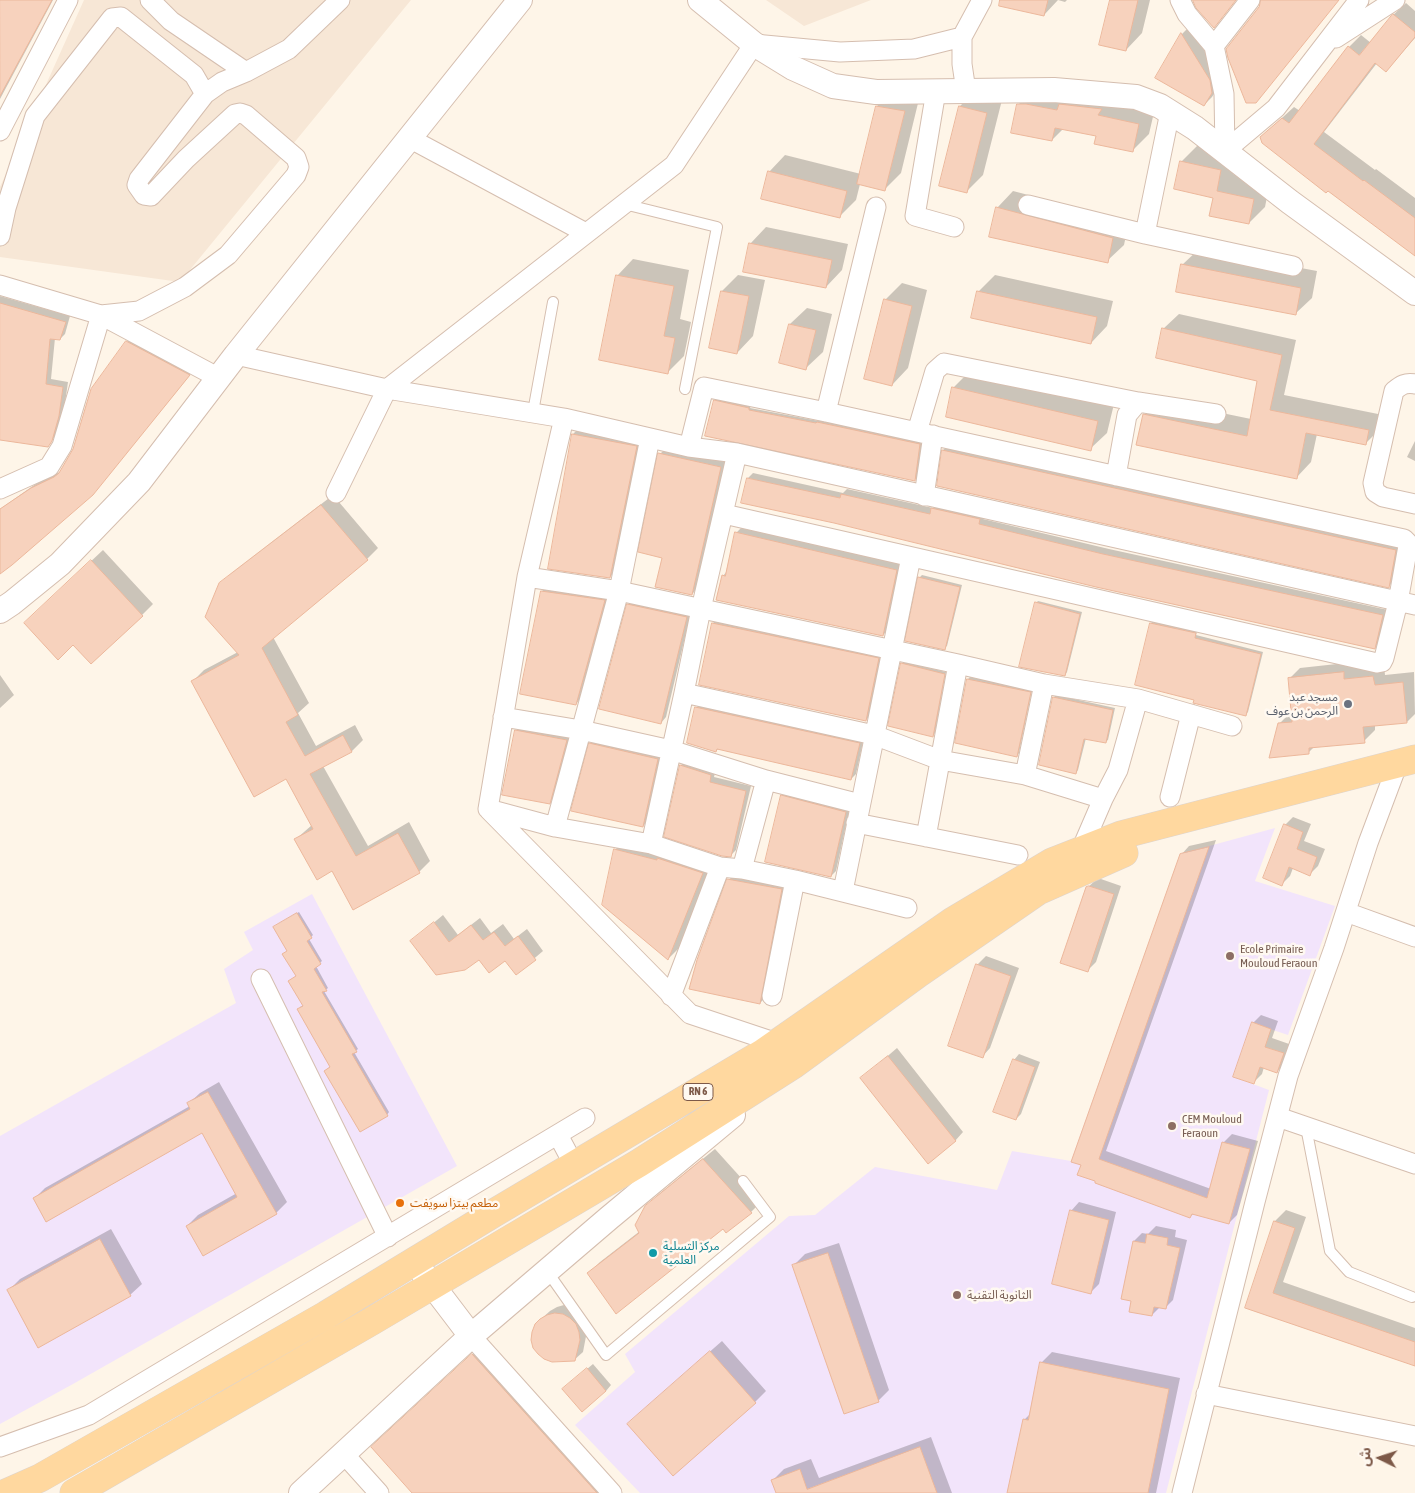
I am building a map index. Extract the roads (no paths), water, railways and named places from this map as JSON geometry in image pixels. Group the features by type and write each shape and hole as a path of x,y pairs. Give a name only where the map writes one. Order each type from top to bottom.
{"main road":[{"name":"RN 6","path":"6,1493 49,1474 326,1315 777,1043 953,921 1052,862 1121,835 1405,769"},
{"name":"RN 6","path":"74,1493 639,1163 793,1065 919,972 1038,891 1114,856 1178,833 1331,797 1405,769"}],"street":[{"path":"0,131 68,0"},
{"path":"150,0 171,22 246,72"},
{"path":"101,315 139,311 184,287 228,255 296,175 299,167 296,158 246,114 240,113 235,114 186,159 151,196 144,195 137,185 139,179 205,94 222,82 288,50 340,0"},
{"path":"0,611 60,564 139,482 218,378 520,0"},
{"path":"700,0 754,44 793,68 833,86 876,92 1054,90 1136,98 1160,106 1195,128 1290,202 1415,293"},
{"path":"966,91 962,64 962,37 982,0"},
{"path":"1180,0 1187,14 1214,46 1224,94 1225,152"},
{"path":"1214,46 1250,0"},
{"path":"1225,152 1276,108 1359,0"},
{"path":"1326,44 1395,0"},
{"path":"0,236 6,208 35,116 112,18 121,17 194,75 205,94"},
{"path":"754,44 840,52 914,49 962,37"},
{"path":"336,492 387,389 674,165 754,44"},
{"path":"936,91 915,216 954,227"},
{"path":"1145,234 1170,112"},
{"path":"410,138 586,233"},
{"path":"1028,205 1145,234 1293,266"},
{"path":"826,412 876,207"},
{"path":"0,285 101,315 218,378"},
{"path":"0,490 49,467 62,446 101,315"},
{"path":"236,356 387,389 533,412 690,447 737,453 1407,603"},
{"path":"924,496 925,434 935,371 944,363 1138,402 1216,414"},
{"path":"1415,384 1401,385 1394,391 1373,483 1375,492 1384,497 1415,504"},
{"path":"690,447 704,387 826,412 1404,539 1408,546 1407,603 1384,658 1382,662 1377,663 724,514"},
{"path":"1116,476 1127,415 1138,402"},
{"path":"488,809 527,577 564,418"},
{"path":"556,827 619,591 650,438"},
{"path":"651,844 701,609 737,453"},
{"path":"843,891 912,557"},
{"path":"527,577 619,591 1044,684 1138,699 1232,726"},
{"path":"926,837 958,664"},
{"path":"1025,775 1044,684"},
{"path":"684,693 874,735 940,760 1025,775 1103,799"},
{"path":"1081,850 1118,770 1138,699"},
{"path":"1170,797 1191,714"},
{"path":"503,717 581,730 671,750 766,780 860,804"},
{"path":"1182,1493 1288,1076 1346,912 1368,843 1405,769"},
{"path":"742,869 766,780"},
{"path":"488,809 556,827 651,844 720,867 742,869 795,880 908,908"},
{"path":"301,1493 471,1336 793,1065 777,1043 690,1014 488,809"},
{"path":"856,823 1018,855"},
{"path":"671,996 720,867"},
{"path":"772,996 795,880"},
{"path":"1346,912 1415,937"},
{"path":"261,979 388,1236"},
{"path":"1278,1117 1415,1164"},
{"path":"0,1447 89,1415 586,1118"},
{"path":"558,1135 574,1165"},
{"path":"414,1261 471,1336 612,1493"},
{"path":"1206,1394 1415,1436"},
{"path":"343,1453 379,1493"}],"lane":[{"path":"624,204 717,228 685,389"},
{"path":"533,412 553,302"},
{"path":"1306,1127 1330,1251 1349,1272 1412,1297"},
{"path":"547,1271 606,1355 770,1217 743,1181"}],"place":[{"name":"مسجد عبد الرحمن بن عوف","path":"1348,704"},
{"name":"Ecole Primaire Mouloud Feraoun","path":"1230,956"},
{"name":"CEM Mouloud Feraoun","path":"1172,1126"},
{"name":"مطعم بيتزا سويفت","path":"400,1203"},
{"name":"مركز التسلية العلمية","path":"653,1253"},
{"name":"الثانوية التقنية","path":"957,1295"}]}
